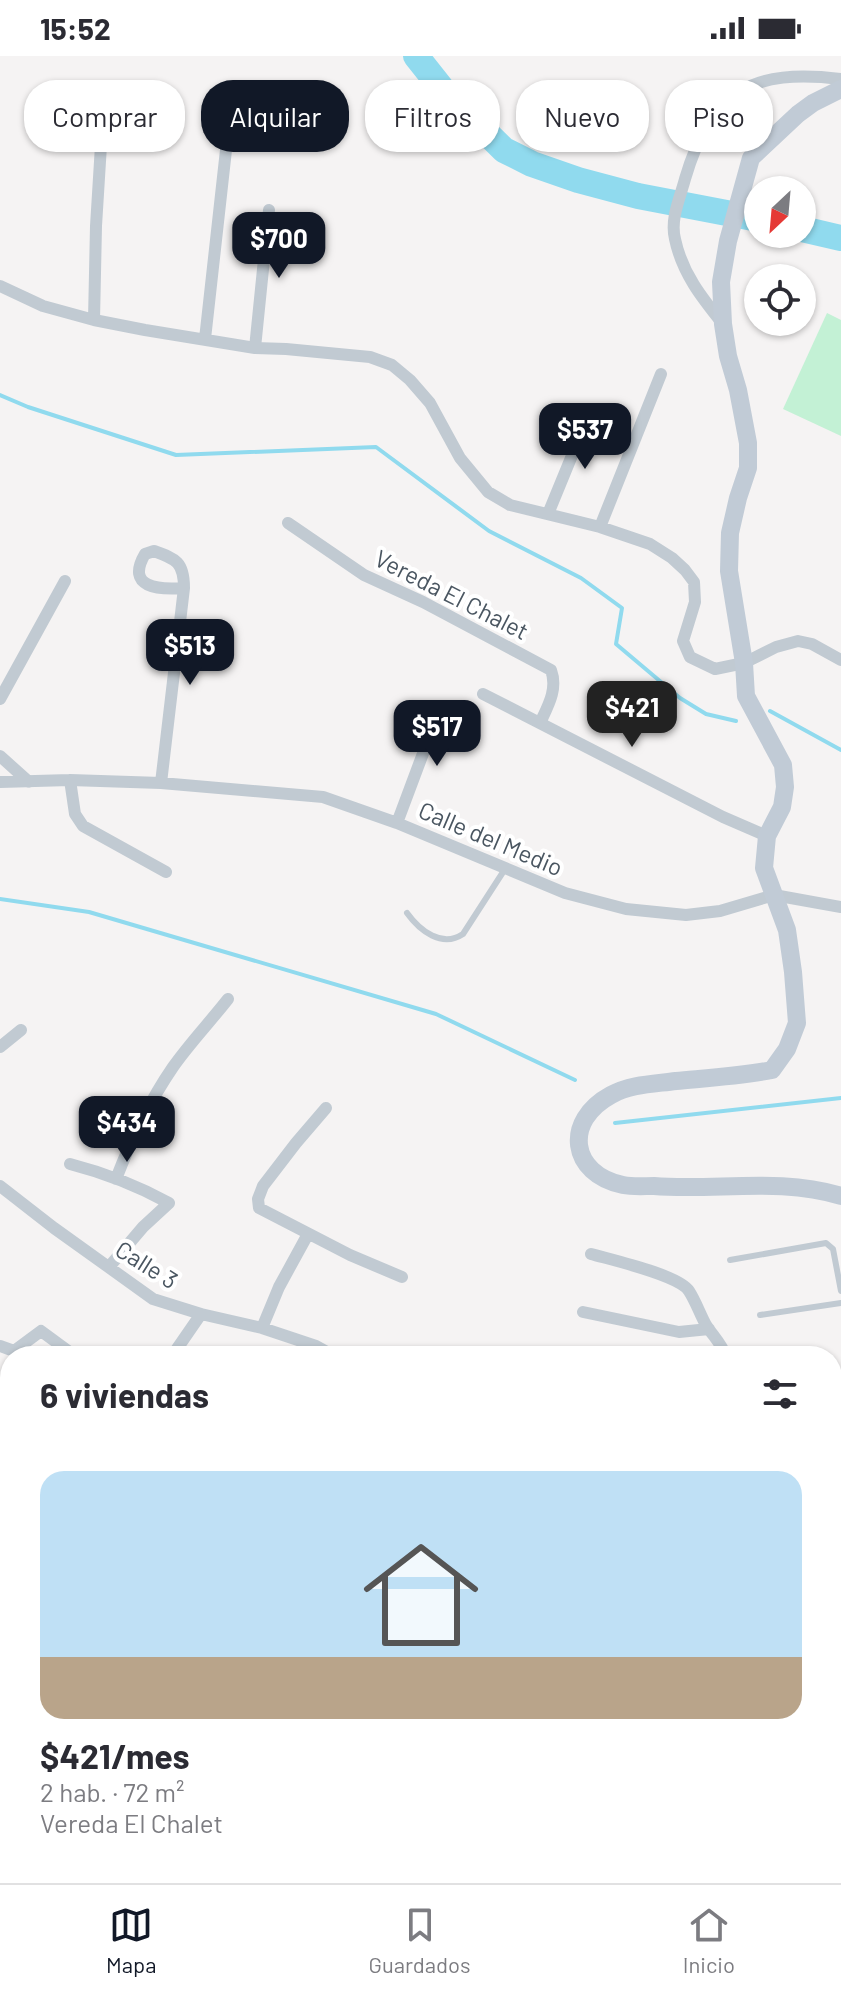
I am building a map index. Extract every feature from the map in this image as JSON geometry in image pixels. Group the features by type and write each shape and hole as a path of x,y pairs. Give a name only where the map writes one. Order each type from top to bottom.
{"main road":[{"path":"841,89 798,114 751,158 728,241 721,282 728,356 748,443 748,468 730,533 729,571 744,663 746,696 783,765 785,787 782,807 767,836 764,868 787,930 797,1023 787,1049 772,1070 635,1086 611,1095 587,1113 580,1126 579,1143 583,1159 591,1170 607,1181 627,1186 784,1186 821,1189 841,1196"}],"street":[{"path":"723,324 688,275 675,239 673,223 689,166 702,135 718,109 736,93 763,82 788,76 841,79"},
{"path":"94,320 101,152"},
{"path":"205,339 226,152"},
{"path":"255,348 269,210"},
{"path":"0,286 43,306 94,320 255,348 370,357 392,365 430,403 460,458 488,492 510,505 600,527 650,544 672,558 694,582 695,602 683,641 690,657 715,669 744,663 776,647 798,641 812,644 841,660"},
{"path":"600,527 661,374"},
{"path":"548,514 589,414"},
{"name":"Vereda El Chalet","path":"288,523 364,575 423,602 551,670 554,687 540,723"},
{"path":"0,699 65,581"},
{"path":"161,783 184,588"},
{"path":"483,694 723,817 767,836"},
{"path":"397,823 437,716"},
{"path":"0,756 29,782"},
{"path":"70,780 75,814 83,826 166,872"},
{"name":"Calle del Medio","path":"0,782 70,780 161,783 323,797 397,823 565,893 626,909 686,915 720,911 774,895"},
{"path":"774,895 841,907"},
{"path":"116,1179 145,1112 174,1066 228,999"},
{"path":"0,1047 21,1030"},
{"path":"326,1108 263,1186 258,1199 259,1208 350,1255 402,1277"},
{"path":"70,1164 148,1191 169,1203 143,1227 109,1267"},
{"name":"Calle 3","path":"0,1186 153,1299 316,1346"},
{"path":"262,1328 279,1287 308,1234"},
{"path":"591,1254 682,1283 722,1346"},
{"path":"583,1312 679,1332 709,1329"},
{"path":"179,1346 201,1314"},
{"path":"21,1346 41,1331 61,1346"}],"lane":[{"path":"407,913 414,924 427,933 440,939 454,940 463,934 505,869"},
{"path":"730,1260 826,1243 833,1249 841,1291"},
{"path":"760,1315 841,1303"}],"green space":[{"path":"827,313 841,320 841,436 783,409"}],"waterway":[{"path":"416,56 443,90 504,150 532,164 638,196 744,216"},
{"path":"816,232 841,238"},
{"path":"0,395 176,455 376,447 489,531 581,578 622,608 616,644 680,698 706,714 736,721"},
{"path":"770,711 841,750"},
{"path":"0,899 89,912 436,1014 575,1080"},
{"path":"615,1123 841,1098"}]}
